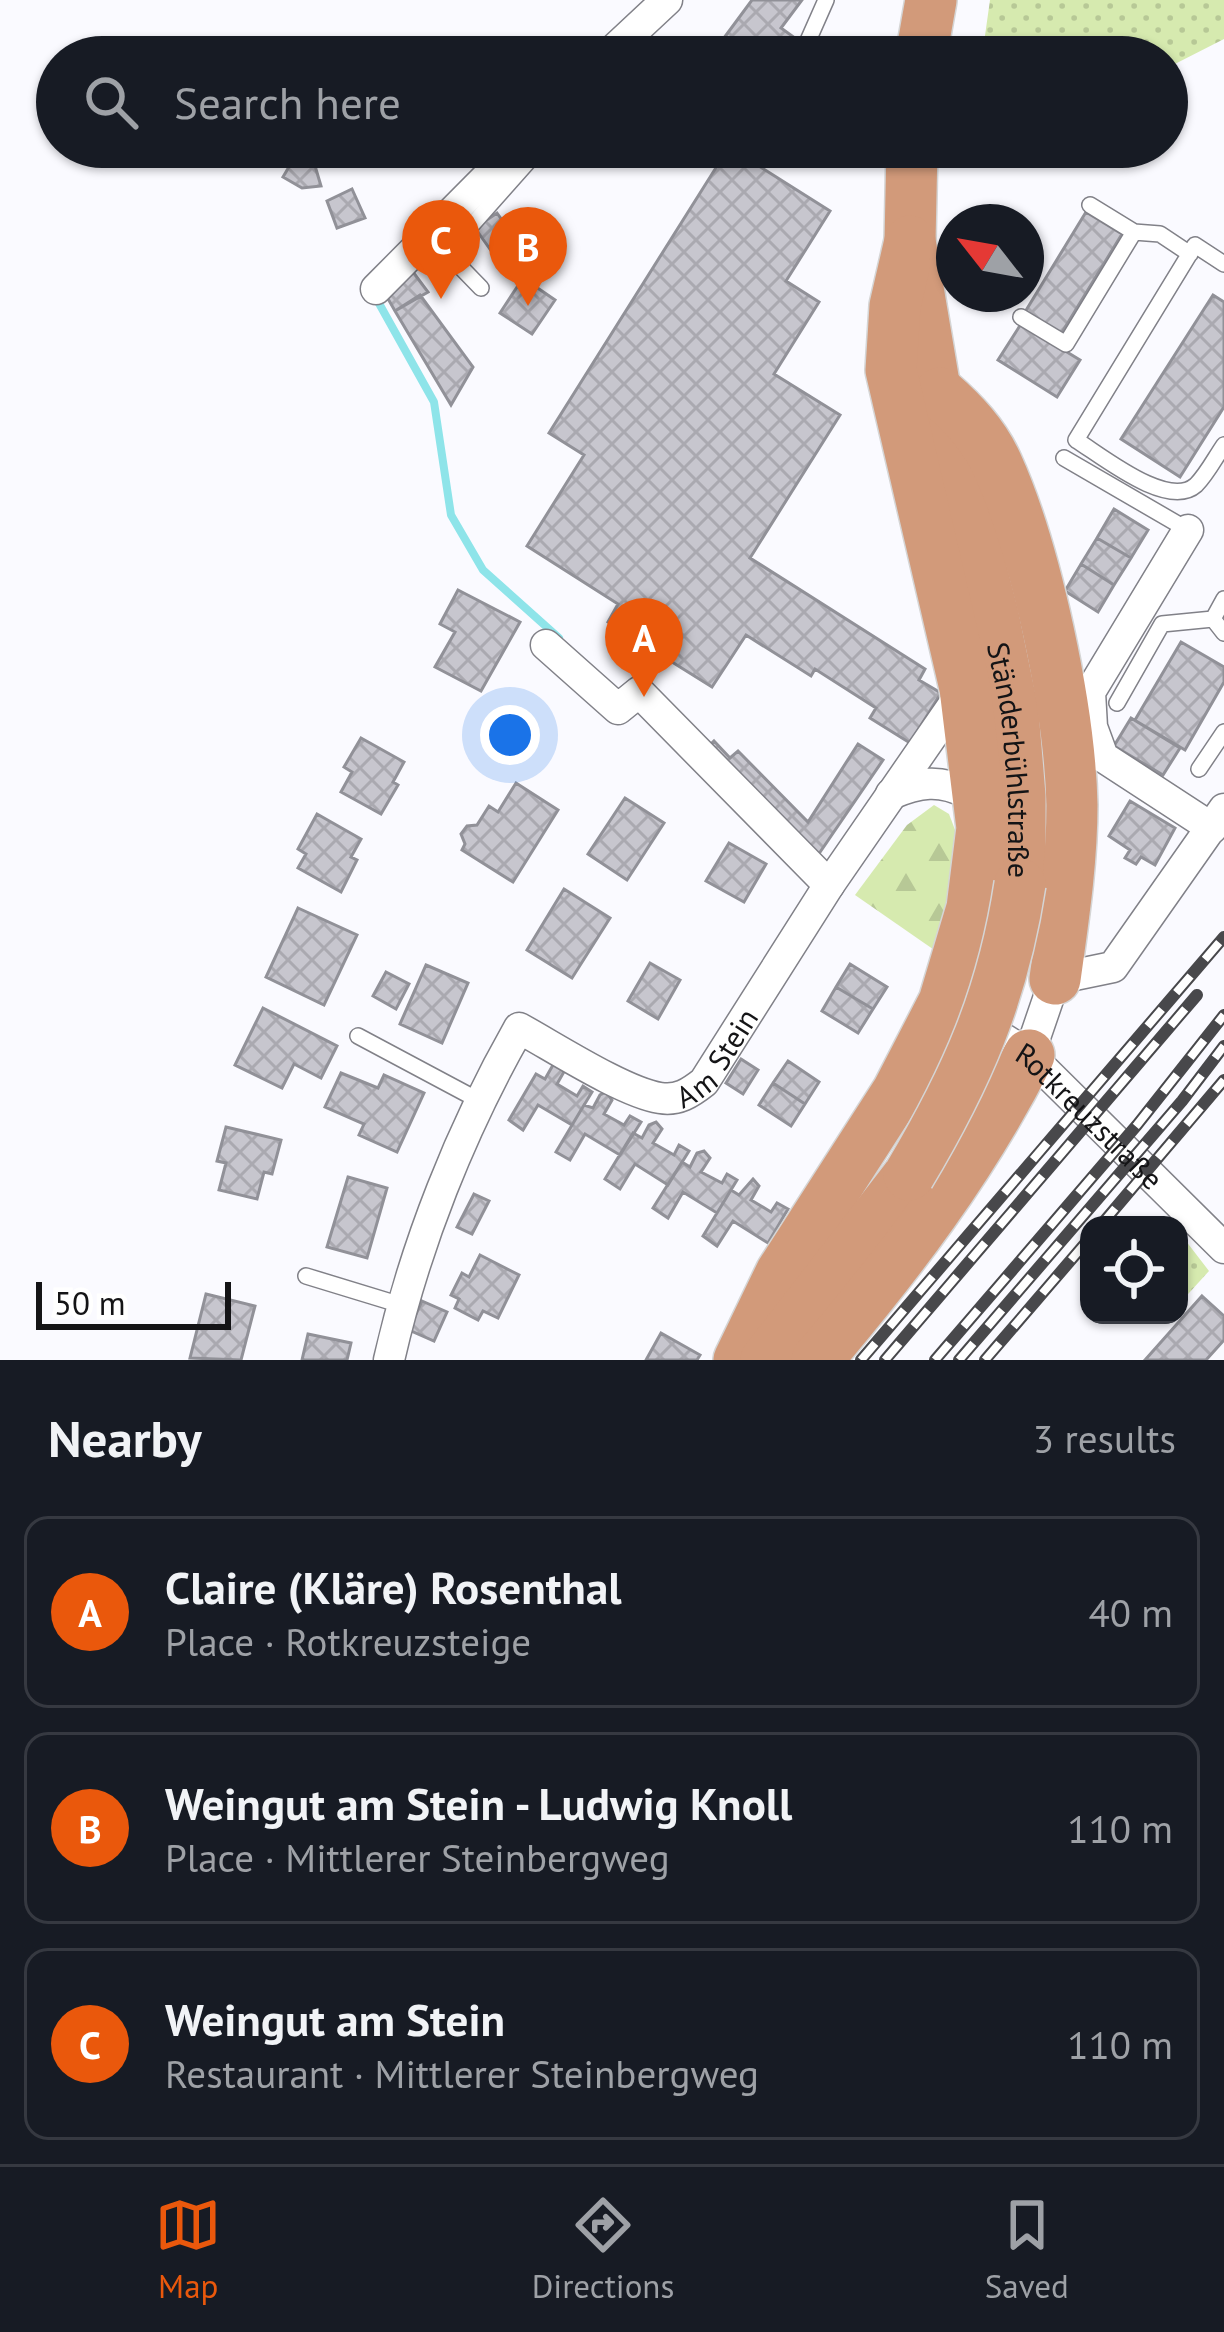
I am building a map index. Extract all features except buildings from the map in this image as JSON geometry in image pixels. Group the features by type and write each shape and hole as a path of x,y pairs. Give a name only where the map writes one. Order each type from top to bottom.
{"highway":[{"path":"925,36 931,0"},
{"path":"739,1360 781,1273 898,1091 944,1002 973,908 982,828 965,688 891,370 895,306 910,241 912,168"},
{"name":"Ständerbühlstraße","path":"766,1360 909,1175 971,1064 1010,950 1020,884 1013,712 935,388 910,241"},
{"path":"935,388 977,429 997,464 1047,629 1063,713 1072,803 1068,885 1055,979"},
{"path":"817,1360 895,1268 966,1169 1029,1055"}],"street":[{"path":"632,36 667,0"},
{"path":"376,289 496,168"},
{"path":"1029,1055 1055,979 1113,967 1218,818 1103,758 1092,727 1090,692 1188,530"},
{"path":"546,645 628,701 830,885"},
{"name":"Am Stein","path":"389,1360 401,1305 478,1100 519,1028 658,1098 684,1097 704,1082 830,885 965,688"},
{"path":"891,794 915,784 947,783 967,793 982,828"},
{"name":"Rotkreuzstraße","path":"944,1002 1029,1055 1224,1248"}],"lane":[{"path":"810,36 826,0"},
{"path":"481,288 447,253 522,168"},
{"path":"1090,205 1135,232 1160,234 1190,254"},
{"path":"1021,317 1066,344 1135,232"},
{"path":"1224,264 1195,245 1076,440 1152,486 1179,493 1194,487 1224,445"},
{"path":"1064,458 1188,530"},
{"path":"1213,619 1224,599"},
{"path":"1213,619 1224,633"},
{"path":"1117,704 1162,623 1213,619"},
{"path":"1199,769 1224,732"},
{"path":"358,1036 478,1100"},
{"path":"306,1276 401,1305"}],"green space":[{"path":"990,0 1224,0 1224,39 1188,57 1188,36 985,36"},
{"path":"934,805 949,814 957,835 940,954 855,895 907,825"},
{"path":"1188,1244 1209,1271 1188,1294"}],"waterway":[{"path":"376,298 434,402 451,515 483,570 559,638"}],"railway":[{"path":"861,1360 1224,937"},
{"path":"885,1360 1197,995"},
{"path":"935,1360 1137,1125 1224,1015"},
{"path":"959,1360 1224,1046"},
{"path":"1109,1216 1224,1080"},
{"path":"985,1360 1080,1249"}],"place":[{"name":"Weingut am Stein","path":"441,299"},
{"name":"Weingut am Stein - Ludwig Knoll","path":"528,306"},
{"name":"Claire (Kläre) Rosenthal","path":"644,697"}]}
